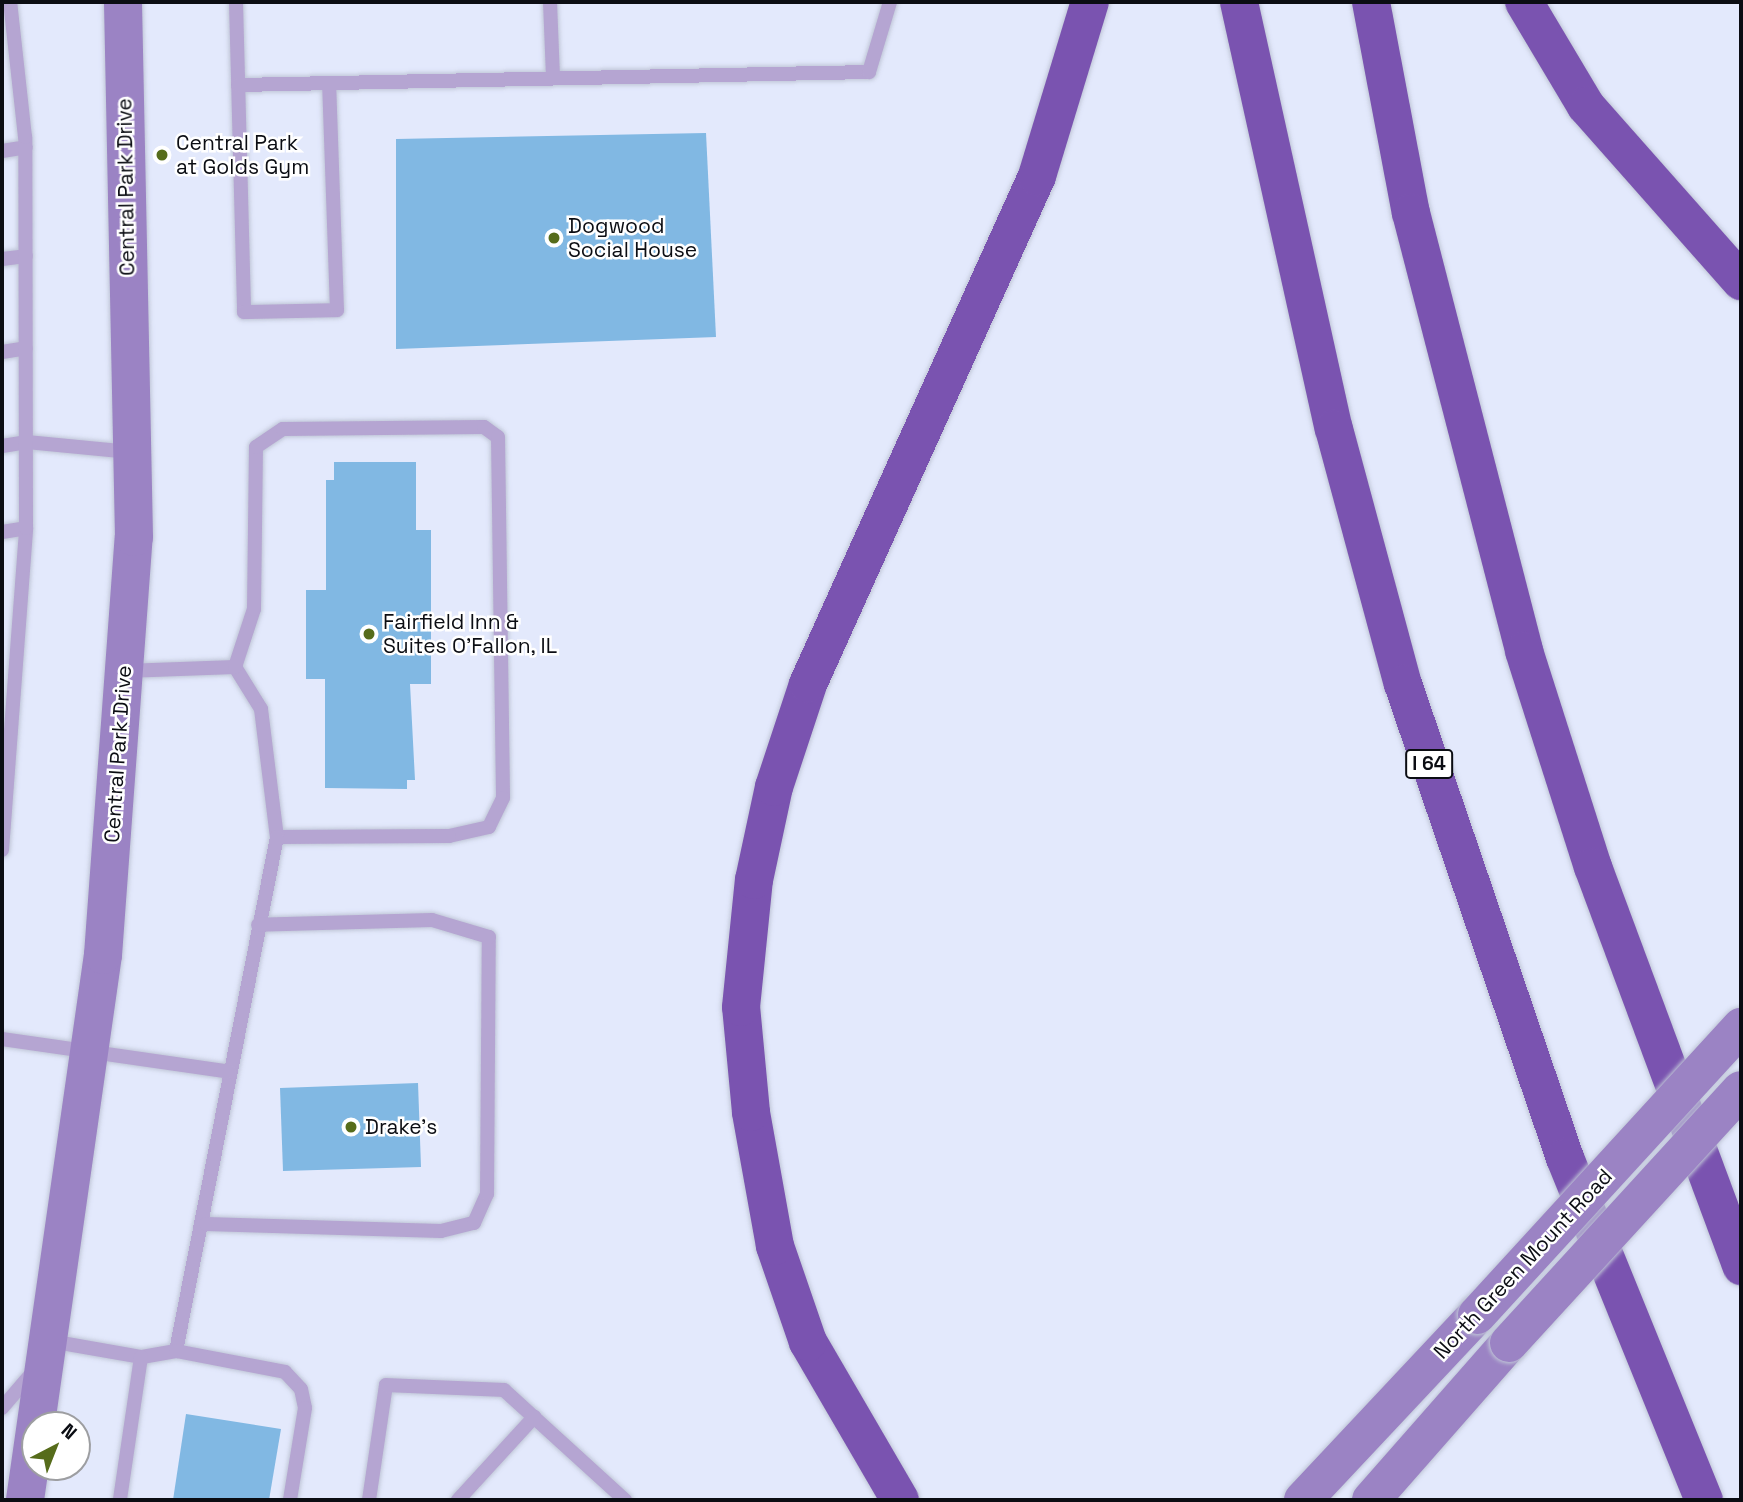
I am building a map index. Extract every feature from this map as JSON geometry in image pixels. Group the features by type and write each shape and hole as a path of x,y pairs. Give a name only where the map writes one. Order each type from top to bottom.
{"highway":[{"path":"900,1500 808,1342 775,1245 751,1112 741,1007 754,880 774,786 808,684 1037,176 1090,2"},
{"name":"I 64","path":"1239,2 1315,349 1403,684 1564,1158 1704,1500"},
{"path":"1371,2 1411,212 1524,651 1593,867 1741,1266"},
{"path":"1524,2 1586,106 1741,281"}],"street":[{"name":"Central Park Drive","path":"25,1500 103,955 134,537 122,2"},
{"name":"North Green Mount Road","path":"1303,1500 1741,1027"},
{"name":"North Green Mount Road","path":"1371,1500 1509,1343 1741,1090"}],"lane":[{"path":"2,850 6,733 18,632 26,528 26,147 9,60 10,2"},
{"path":"236,2 244,312 337,310 328,83"},
{"path":"550,2 553,77"},
{"path":"238,85 869,72 890,2"},
{"path":"2,151 26,147"},
{"path":"2,259 26,256"},
{"path":"2,352 26,348"},
{"path":"176,1351 206,1224 230,1072 277,837 261,709 235,667 254,609 256,447 283,429 484,427 498,437 506,710 503,798 489,827 449,836 277,837"},
{"path":"2,446 26,442 132,453"},
{"path":"2,532 26,528"},
{"path":"2,636 18,632"},
{"path":"124,671 235,667"},
{"path":"206,1224 441,1231 474,1223 487,1194 489,937 432,920 258,925"},
{"path":"2,1039 230,1072"},
{"path":"2,1408 45,1350 141,1357 176,1351 285,1372 301,1389 305,1408 290,1500"},
{"path":"120,1500 141,1357"},
{"path":"369,1500 386,1385 504,1390 625,1500"},
{"path":"458,1500 534,1417"}],"building":[{"name":"Dogwood Social House","path":"706,133 716,337 396,349 396,139"},
{"name":"Fairfield Inn & Suites O’Fallon, IL","path":"334,462 416,462 416,530 431,530 431,684 410,684 415,780 407,780 407,789 325,788 325,679 306,679 306,590 326,590 326,480 334,480"},
{"name":"Drake’s","path":"418,1083 421,1167 283,1171 280,1088"},
{"path":"186,1414 281,1429 269,1500 173,1500"}],"place":[{"name":"Central Park at Golds Gym","path":"162,155"},
{"name":"Dogwood Social House","path":"554,238"},
{"name":"Fairfield Inn & Suites O’Fallon, IL","path":"369,634"},
{"name":"Drake’s","path":"351,1127"}]}
